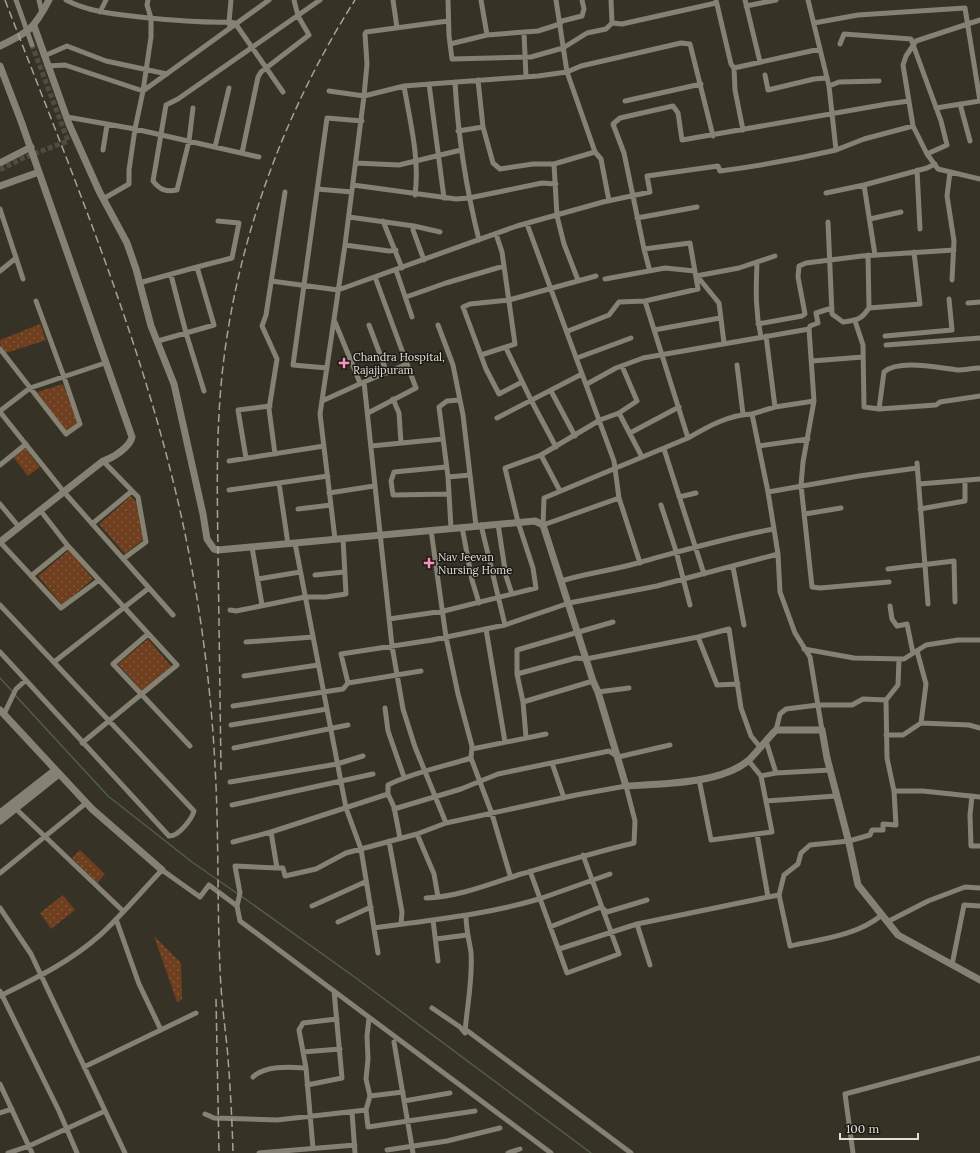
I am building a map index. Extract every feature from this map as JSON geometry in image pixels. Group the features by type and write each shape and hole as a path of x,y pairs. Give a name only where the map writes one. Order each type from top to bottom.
{"street":[{"path":"16,0 32,45"},
{"path":"39,0 42,14"},
{"path":"0,46 27,33 34,26 49,0"},
{"path":"66,0 79,7 100,12 197,23 229,24 236,23 269,0"},
{"path":"100,12 106,0"},
{"path":"103,199 129,184 129,170 135,129 143,91 151,37 151,18 147,4 148,0"},
{"path":"143,91 167,74 229,24 231,0"},
{"path":"242,153 258,77 265,67 309,35 298,16 294,0"},
{"path":"193,108 189,141 176,190 167,192 153,182 166,105 178,99 320,0"},
{"path":"393,0 397,28"},
{"path":"448,0 448,21 452,59 531,58 564,48 587,33 606,29 612,23 611,0"},
{"path":"481,0 487,35"},
{"path":"556,0 567,72 595,152 601,159 609,200"},
{"path":"450,44 487,35 538,31 560,24 562,21 582,16 584,9 582,0"},
{"path":"745,0 760,62"},
{"path":"746,6 776,0"},
{"path":"808,0 829,86 836,150"},
{"path":"612,23 622,24 716,1 731,64 734,68 735,90 743,130"},
{"path":"814,23 858,16 964,8 980,101 936,108"},
{"path":"980,20 967,23 917,41 906,56 903,65 913,126 927,154 938,169 980,179"},
{"path":"230,610 262,606 305,597 326,597 346,594 339,538 329,493 320,414 362,121 367,64 365,34 366,32 448,21"},
{"path":"236,23 283,92"},
{"path":"34,26 47,66 67,117 103,199 127,243 151,326 174,384 203,514 207,539 214,549 218,550 291,544 379,534 518,522 536,521 543,525 619,498"},
{"path":"524,33 526,77"},
{"path":"840,44 844,34 911,39 936,108 947,145 927,154"},
{"path":"329,91 364,96 404,86 526,77 567,72 580,66 596,62 681,43 690,44 713,136"},
{"path":"44,56 67,46 106,61 167,74"},
{"path":"734,68 820,49"},
{"path":"47,66 65,65 143,91"},
{"path":"0,66 31,148 105,364 132,437 129,443 113,457 103,461 0,542 60,608 99,580"},
{"path":"765,75 768,90 814,79 826,78"},
{"path":"478,80 483,127 493,163 500,169 533,164 554,164 595,152"},
{"path":"829,86 839,82 879,81"},
{"path":"455,82 458,131 468,198 479,240"},
{"path":"429,84 444,198"},
{"path":"625,101 701,84"},
{"path":"404,86 416,162 417,179 415,195"},
{"path":"215,147 229,88"},
{"path":"649,268 632,196 624,152 613,124 620,118 672,106 678,113 682,140 713,136 832,113 909,101"},
{"path":"960,104 970,141"},
{"path":"67,117 135,129 259,157"},
{"path":"327,368 293,365 317,188 328,118 362,121"},
{"path":"102,150 107,124"},
{"path":"271,281 338,290 527,224 609,200 650,192 647,176 718,166 720,171 742,169 782,162 836,150 864,139 913,126"},
{"path":"458,131 483,127"},
{"path":"0,163 31,148"},
{"path":"356,163 399,165 461,150"},
{"path":"554,164 557,216 564,244 578,280"},
{"path":"826,193 864,185 935,164"},
{"path":"918,170 920,228"},
{"path":"0,186 39,172"},
{"path":"950,172 947,196 954,250 952,280"},
{"path":"353,185 415,195 444,198 468,198 542,183 556,184"},
{"path":"864,185 875,255"},
{"path":"317,188 352,192"},
{"path":"275,454 270,406 277,359 262,326 266,315 285,192"},
{"path":"637,218 697,207"},
{"path":"0,209 23,279"},
{"path":"870,219 901,212"},
{"path":"349,217 414,226 440,232"},
{"path":"139,284 232,258 239,224 218,221"},
{"path":"383,221 402,268"},
{"path":"828,222 832,314 843,322 855,321 864,317 869,308 868,256"},
{"path":"527,224 568,331 582,374 614,460 619,498 640,563"},
{"path":"414,226 413,230 424,260"},
{"path":"481,355 506,348 514,344 502,252 496,234"},
{"path":"568,331 609,314 619,302 645,301 698,289 690,242 644,249"},
{"path":"345,245 389,251 396,250"},
{"path":"758,324 802,316 805,314 798,277 799,266 830,259 954,250"},
{"path":"869,308 920,304 914,252"},
{"path":"605,279 665,268 696,273 739,268 775,256"},
{"path":"0,271 16,258"},
{"path":"757,262 755,300 758,324 764,337 775,407"},
{"path":"406,297 504,266"},
{"path":"158,341 214,325 197,267"},
{"path":"396,270 412,317"},
{"path":"696,273 719,303 724,342"},
{"path":"171,275 186,333 204,391"},
{"path":"522,382 499,394 481,355 463,307 470,304 508,300 596,276"},
{"path":"368,413 416,388 375,277"},
{"path":"949,299 953,340"},
{"path":"0,349 66,434 80,424 36,301"},
{"path":"645,301 688,438"},
{"path":"968,303 980,302"},
{"path":"587,384 622,366 643,358 663,356 724,342 809,329 810,326 818,323 816,313 832,308"},
{"path":"654,330 720,318"},
{"path":"334,320 362,383 368,413 374,486 392,646 403,709 446,824"},
{"path":"855,321 863,345 864,407 879,409 936,405 940,402 980,396"},
{"path":"369,325 387,372"},
{"path":"438,325 453,365 467,443 470,475 479,526 499,597 505,625"},
{"path":"809,329 814,401 801,485 812,587 889,582"},
{"path":"885,336 952,330"},
{"path":"577,358 631,338"},
{"path":"886,345 980,338"},
{"path":"506,348 556,447"},
{"path":"812,361 863,357"},
{"path":"105,364 30,388 0,411 64,492 173,615"},
{"path":"322,401 407,364"},
{"path":"737,365 743,414"},
{"path":"879,409 884,372 889,367 916,365 960,370 980,368"},
{"path":"389,619 444,611 536,588 533,568 518,522 505,468 541,456 600,420 619,413 638,401 622,366"},
{"path":"497,418 531,400 551,392 582,374"},
{"path":"551,392 575,436"},
{"path":"393,399 399,413 401,443"},
{"path":"451,528 448,477 439,407 447,401 460,400"},
{"path":"426,898 438,898 476,889 583,855 634,843 635,821 618,756 543,525 544,498 664,449 688,438 715,422 743,414 752,414 775,407 814,401"},
{"path":"246,458 238,410 270,406"},
{"path":"630,433 679,407"},
{"path":"619,413 642,457"},
{"path":"752,414 768,492 778,554 780,592 794,633 810,657 830,770 849,841 858,885 898,935 980,980"},
{"path":"371,446 443,439"},
{"path":"759,446 808,439"},
{"path":"0,465 26,444"},
{"path":"228,461 324,446"},
{"path":"664,449 704,574"},
{"path":"541,456 560,491"},
{"path":"103,461 138,497 146,542 123,559"},
{"path":"768,492 801,485 917,466 928,604"},
{"path":"446,467 394,472 392,481 394,495 448,494"},
{"path":"448,477 470,475"},
{"path":"229,490 328,476"},
{"path":"918,484 980,479"},
{"path":"920,509 966,501 965,480"},
{"path":"279,483 291,544 300,572 346,807 361,849 365,882 371,907 378,953"},
{"path":"329,493 374,486"},
{"path":"92,524 132,491"},
{"path":"679,497 696,493"},
{"path":"0,504 19,527"},
{"path":"298,509 331,505"},
{"path":"661,505 676,551 690,605"},
{"path":"805,514 841,508"},
{"path":"40,510 68,546 177,666 82,743"},
{"path":"498,524 506,576 512,594"},
{"path":"462,527 472,580 479,602"},
{"path":"561,581 640,563 695,546 774,529"},
{"path":"431,530 444,611 446,637 458,694 472,749 471,758 492,814 510,875"},
{"path":"31,576 68,546"},
{"path":"252,547 262,606"},
{"path":"348,683 340,654 446,637 505,625 569,603 684,579 778,554"},
{"path":"888,569 954,561 955,602"},
{"path":"733,567 744,625"},
{"path":"258,579 300,572"},
{"path":"315,574 344,572"},
{"path":"54,662 148,588"},
{"path":"0,605 194,811 192,819 174,836 169,836 25,681 0,652"},
{"path":"890,606 893,622 897,626 907,624 926,684 921,723"},
{"path":"526,737 523,702 517,674 517,650 613,622"},
{"path":"486,629 505,742"},
{"path":"517,674 576,658 586,659 698,637 729,629 741,708 751,736 760,747"},
{"path":"148,634 113,664 190,746"},
{"path":"246,642 313,637"},
{"path":"698,637 717,685 738,684"},
{"path":"804,649 854,658 904,659 926,645 958,640 980,640"},
{"path":"882,915 871,924 846,934 790,946 779,895 784,875 798,864 801,853 810,845 849,841 870,835 872,830 883,830 883,824 896,825 894,792 887,758 886,700 898,685 899,659"},
{"path":"244,676 318,665"},
{"path":"233,706 323,691 344,689 348,683 421,671"},
{"path":"25,681 16,689 12,700 2,712 86,803 162,870 200,897 209,885 237,906"},
{"path":"523,702 593,681"},
{"path":"598,692 629,688"},
{"path":"551,1153 240,922 237,906 240,893 235,866 283,868 285,876 316,869 346,853 417,834 446,824 626,786 691,782 733,770 748,760 776,730 780,714 786,709 818,705 852,705 863,699 886,700"},
{"path":"385,708 388,731 404,777"},
{"path":"231,725 326,709"},
{"path":"886,735 903,735 921,723 969,725 980,728"},
{"path":"234,748 348,725"},
{"path":"776,730 822,730"},
{"path":"472,749 546,734"},
{"path":"766,741 776,773"},
{"path":"394,810 461,789 498,774 609,751 618,756 670,745"},
{"path":"230,782 337,764 363,756"},
{"path":"400,838 394,810 388,794 388,785 404,777 471,758"},
{"path":"699,779 711,840 772,832 761,776 748,760"},
{"path":"552,763 564,798"},
{"path":"761,776 776,773 830,770"},
{"path":"0,813 13,806 57,772"},
{"path":"232,805 373,774"},
{"path":"894,792 924,791 980,797"},
{"path":"233,842 272,832 388,794"},
{"path":"766,801 836,796"},
{"path":"972,796 970,815 971,846 980,846"},
{"path":"0,873 86,803"},
{"path":"0,821 13,806"},
{"path":"13,806 123,911"},
{"path":"272,832 277,868"},
{"path":"417,834 434,874 438,898"},
{"path":"757,834 768,898"},
{"path":"389,841 402,912 401,924"},
{"path":"530,872 541,898 567,973 619,954 583,855"},
{"path":"77,1153 67,1129 1,994 42,976 76,954 116,919 162,870"},
{"path":"374,928 466,916 505,909 593,881 610,874"},
{"path":"312,906 365,882"},
{"path":"887,922 928,901 965,887 980,888"},
{"path":"559,949 637,924 779,895"},
{"path":"550,927 598,908 607,912 647,900"},
{"path":"952,965 964,906 980,906"},
{"path":"338,922 371,907"},
{"path":"0,908 24,943 42,976 125,1153"},
{"path":"465,1033 471,952 467,935 466,916"},
{"path":"116,919 139,984 161,1030"},
{"path":"433,920 432,927 436,939 438,961"},
{"path":"637,924 650,965"},
{"path":"436,939 467,935"},
{"path":"307,1085 342,1078 334,991"},
{"path":"432,1008 460,1027 465,1033"},
{"path":"84,1067 196,1013"},
{"path":"369,1018 366,1079 370,1096 366,1110 368,1127 475,1111"},
{"path":"313,1148 306,1068 299,1030 300,1026 303,1024 337,1019"},
{"path":"465,1033 465,1029 630,1153"},
{"path":"394,1042 413,1153"},
{"path":"303,1052 340,1049"},
{"path":"853,1153 845,1094 980,1058"},
{"path":"253,1077 267,1070 290,1067 306,1068"},
{"path":"0,1084 32,1153"},
{"path":"370,1096 403,1092"},
{"path":"404,1101 450,1093"},
{"path":"0,1113 12,1109"},
{"path":"205,1114 214,1118 254,1121 366,1110"},
{"path":"8,1153 28,1146 105,1111"},
{"path":"352,1112 355,1153"},
{"path":"387,1150 447,1141 500,1128"},
{"path":"259,1153 355,1145"},
{"path":"508,1153 520,1149"}],"shaded area":[{"path":"40,324 46,340 6,353 0,344 0,340"},
{"path":"63,384 78,423 66,431 37,392"},
{"path":"25,448 40,467 28,476 13,457"},
{"path":"131,496 137,503 143,540 125,554 99,524"},
{"path":"69,550 93,579 62,605 38,576"},
{"path":"148,639 171,666 142,691 118,664"},
{"path":"80,850 105,874 97,883 72,858"},
{"path":"63,895 75,910 51,929 40,913"},
{"path":"154,936 181,963 182,1000 177,1002"}],"waterway":[{"path":"0,678 13,692"},
{"path":"15,695 108,796 192,862 238,894"},
{"path":"241,896 356,978 591,1153"}],"tunnel":[{"path":"0,170 23,158 68,141 32,45"}],"railway":[{"path":"5,0 80,194 127,324 167,457 189,554 200,614 211,705 217,817 220,969 229,1073 233,1153"},
{"path":"221,770 217,504 219,412 223,366 230,318 240,270 253,223 268,176 286,130 307,85 355,0"},
{"path":"216,999 219,1153"}],"place":[{"name":"Chandra Hospital, Rajajipuram","path":"344,363"},
{"name":"Nav Jeevan Nursing Home","path":"429,563"}]}
